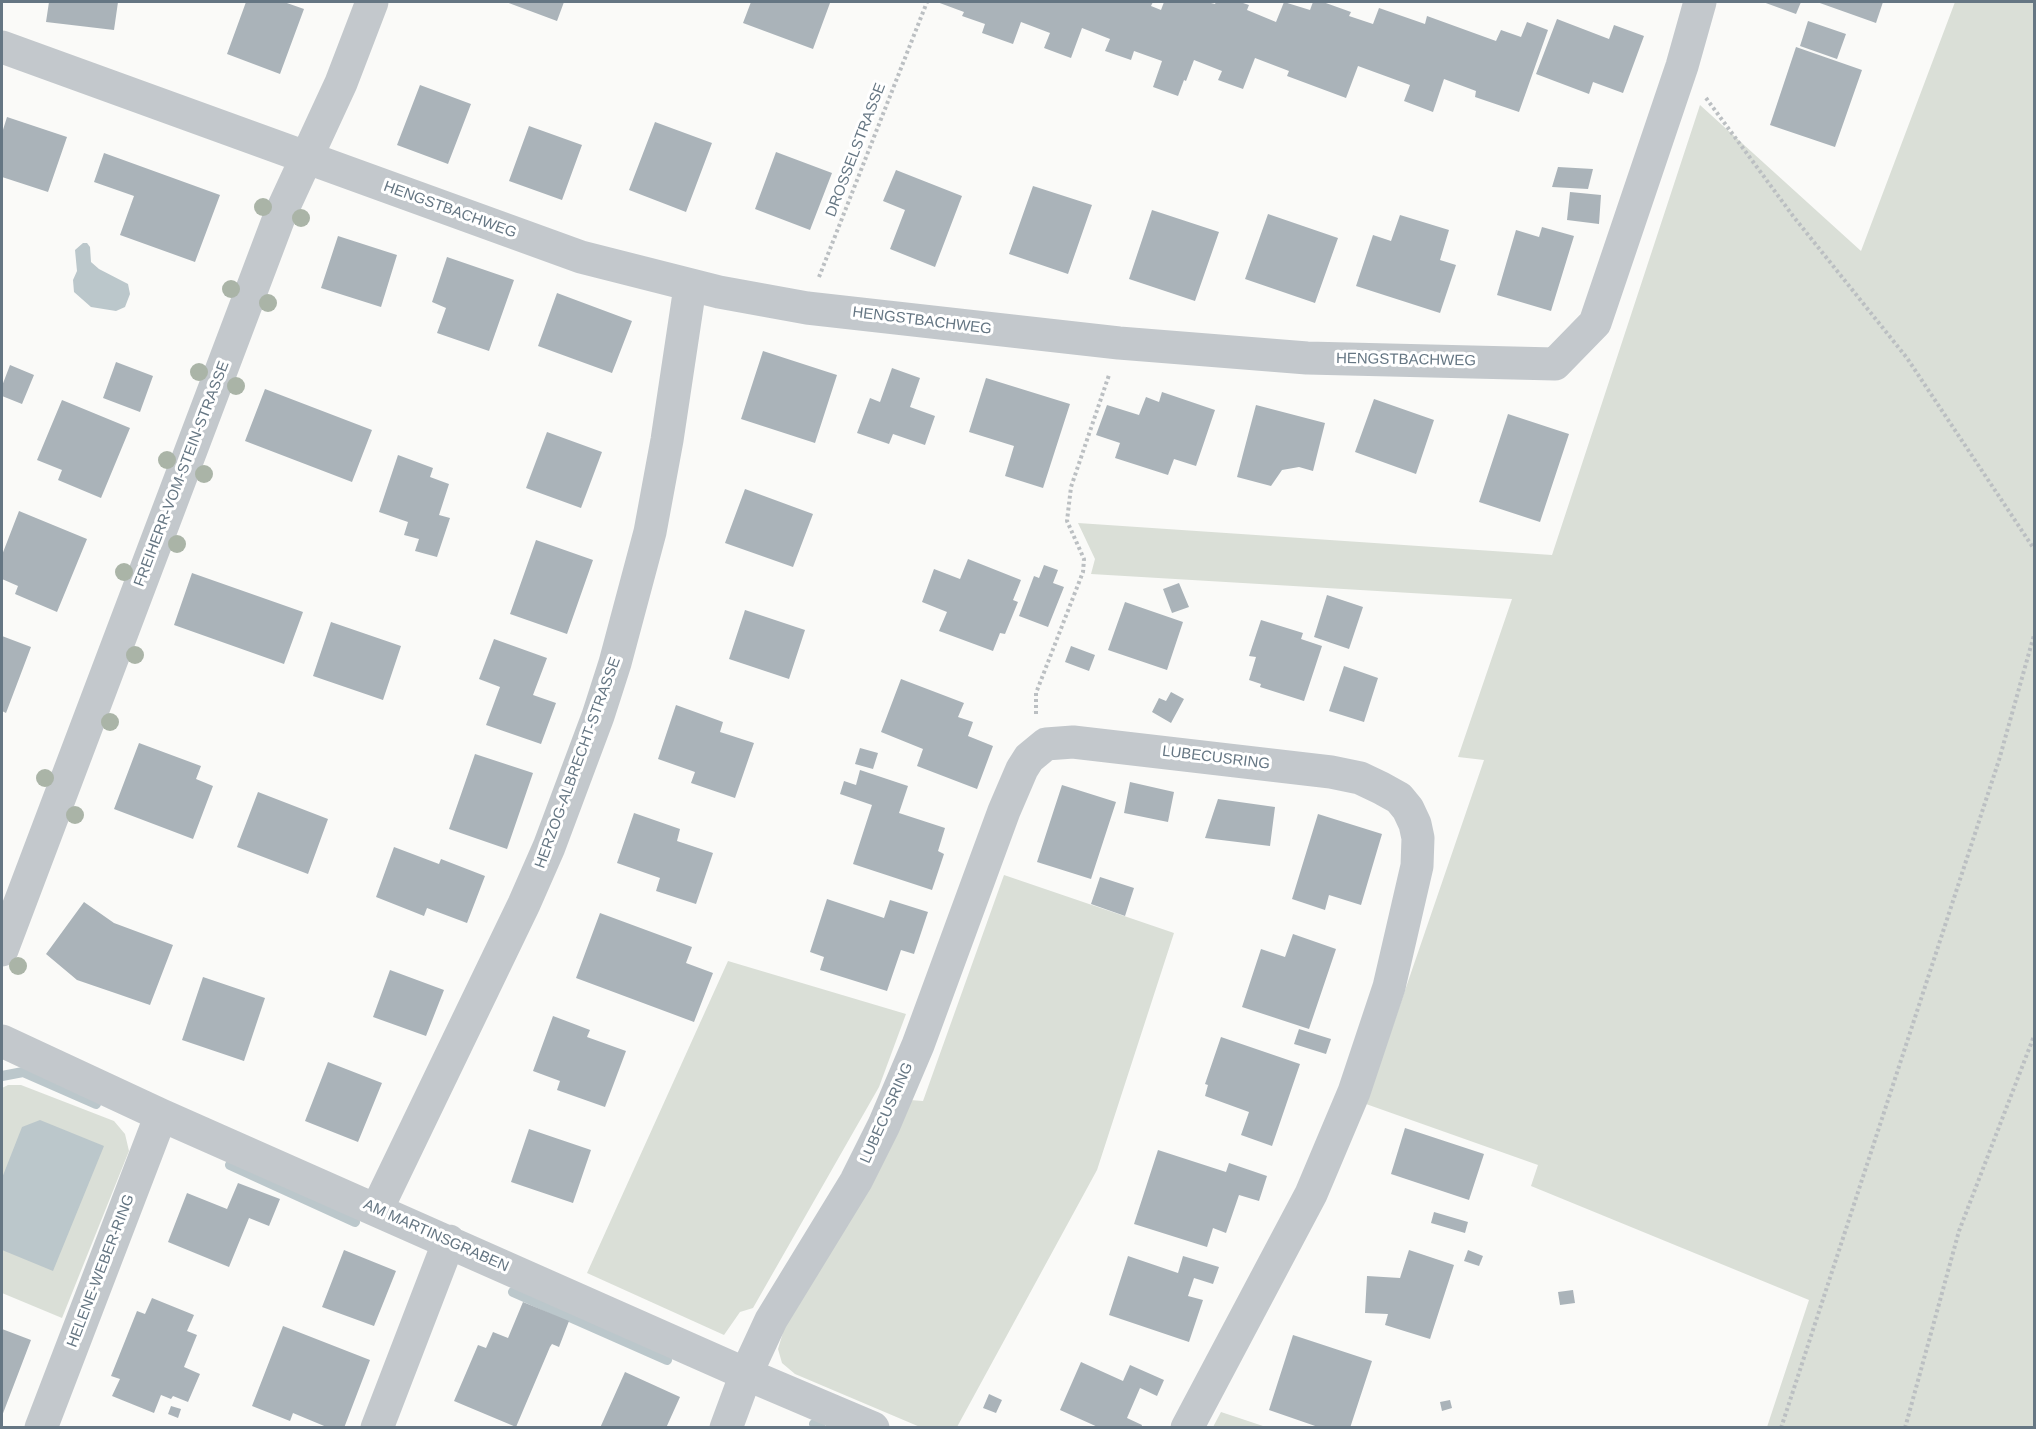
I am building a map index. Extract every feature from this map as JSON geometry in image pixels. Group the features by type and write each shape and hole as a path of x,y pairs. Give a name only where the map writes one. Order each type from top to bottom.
{"street":[{"name":"FREIHERR-VOM-STEIN-STRASSE","path":"2,950 280,215 341,82 372,2"},
{"name":"HENGSTBACHWEG","path":"2,47 581,256 690,287 807,308 1119,343 1307,358 1555,364 1595,323 1682,66 1700,2"},
{"name":"HERZOG-ALBRECHT-STRASSE","path":"377,1209 524,904 549,847 598,716 615,663 650,532 667,440 690,287"},
{"name":"LUBECUSRING","path":"726,1428 746,1374 771,1320 856,1181 884,1125 918,1045 1004,811 1022,769 1029,758 1046,744 1057,742 1090,743 1348,775 1372,783 1399,798 1408,809 1418,838 1417,866 1392,978 1354,1092 1320,1173 1187,1428"},
{"name":"AM MARTINSGRABEN","path":"2,1041 746,1374 873,1428"},
{"name":"HELENE-WEBER-RING","path":"41,1428 161,1114"},
{"path":"377,1428 449,1241"}],"path":[{"name":"DROSSELSTRASSE","path":"807,308 927,2"},
{"path":"1682,66 1793,216 1907,358 2034,549"},
{"path":"1044,672 1083,572 1084,559 1067,521 1071,487 1119,343"},
{"path":"1781,1428 1999,760 2034,635"},
{"path":"1905,1428 1959,1231 2034,1036"}],"shaded area":[{"path":"1955,2 2034,2 2034,1427 1767,1427 1809,1300 1531,1186 1538,1165 1366,1104 1484,760 1458,757 1512,599 1091,574 1095,559 1078,523 1552,555 1700,105 1861,251"},
{"path":"83,243 87,243 90,247 91,262 99,269 128,284 130,294 125,307 116,311 91,307 74,292 73,280 77,271 75,250"},
{"path":"1004,875 1174,933 1097,1170 957,1427 920,1427 795,1374 782,1363 778,1349 784,1329 910,1100 923,1101"},
{"path":"728,961 906,1014 879,1087 753,1308 740,1312 724,1335 587,1273"},
{"path":"8,1085 21,1085 114,1121 125,1134 129,1151 62,1318 2,1293 2,1088"},
{"path":"40,1120 104,1146 53,1271 2,1250 2,1178 22,1127"},
{"path":"1221,1412 1266,1427 1213,1427"}],"building":[{"path":"49,2 118,2 114,30 46,22"},
{"path":"246,2 284,2 304,9 280,74 227,54"},
{"path":"506,2 564,2 557,21"},
{"path":"751,2 830,3 813,49 743,23"},
{"path":"937,2 1153,2 1151,6 1161,10 1164,2 1215,4 1216,2 1240,2 1249,5 1247,10 1276,22 1284,2 1310,10 1313,2 1323,2 1351,12 1349,16 1373,24 1379,8 1425,24 1427,16 1496,41 1501,30 1521,37 1527,22 1548,30 1519,112 1475,97 1476,91 1444,79 1433,112 1404,101 1410,85 1358,66 1346,98 1287,76 1289,71 1255,58 1243,89 1218,80 1222,71 1194,60 1178,96 1153,87 1162,61 1134,51 1131,60 1105,51 1110,39 1082,28 1071,58 1044,48 1050,33 1021,22 1013,44 982,33 985,24 962,16 964,12"},
{"path":"1763,2 1801,2 1796,14"},
{"path":"1817,2 1883,2 1876,23"},
{"path":"1557,19 1609,39 1614,25 1644,36 1623,93 1593,82 1589,94 1536,74"},
{"path":"1808,21 1846,34 1837,59 1800,46"},
{"path":"1796,47 1862,70 1835,147 1770,125"},
{"path":"420,85 471,104 448,164 397,145"},
{"path":"7,117 67,137 48,192 2,177 2,133"},
{"path":"655,122 712,143 686,212 629,190"},
{"path":"529,126 582,145 562,200 509,181"},
{"path":"776,152 832,173 810,230 755,209"},
{"path":"104,153 220,195 195,262 120,235 134,196 94,182"},
{"path":"1558,167 1593,169 1588,189 1552,187"},
{"path":"896,170 962,196 935,267 890,249 905,210 883,201"},
{"path":"1033,186 1092,205 1068,274 1009,254"},
{"path":"1570,192 1601,195 1599,224 1567,220"},
{"path":"1152,210 1219,232 1195,301 1129,279"},
{"path":"1268,214 1338,238 1315,303 1245,279"},
{"path":"1400,215 1449,230 1440,260 1456,265 1440,313 1356,286 1373,235 1391,241"},
{"path":"1542,227 1574,236 1551,311 1497,295 1516,230 1539,237"},
{"path":"338,236 397,255 381,307 321,288"},
{"path":"447,257 514,280 489,351 437,333 446,308 432,302"},
{"path":"557,293 632,321 612,373 538,346"},
{"path":"763,351 837,375 815,443 741,419"},
{"path":"116,362 153,376 140,412 103,398"},
{"path":"10,365 34,375 22,404 2,396 2,386"},
{"path":"892,368 920,378 910,407 935,416 925,445 893,434 889,444 857,433 870,398 880,402"},
{"path":"986,378 1070,404 1043,488 1005,476 1014,446 969,432"},
{"path":"265,389 372,430 352,482 245,441"},
{"path":"1162,392 1215,410 1196,466 1174,459 1168,475 1115,458 1120,443 1096,435 1107,405 1139,415 1146,397 1159,402"},
{"path":"1374,399 1434,420 1416,474 1355,452"},
{"path":"62,400 130,428 101,498 58,480 62,470 37,460"},
{"path":"1256,405 1325,423 1313,471 1299,467 1282,470 1271,486 1237,477"},
{"path":"1508,414 1569,434 1540,522 1479,502"},
{"path":"547,432 602,452 581,508 526,488"},
{"path":"398,455 433,468 430,477 449,484 439,515 450,518 437,557 415,551 419,539 404,535 408,522 379,512"},
{"path":"745,489 813,514 793,567 725,543"},
{"path":"19,511 87,539 57,612 15,594 18,586 2,579 2,555"},
{"path":"536,540 593,560 567,634 510,614"},
{"path":"968,559 1021,580 1013,600 1018,602 1005,634 1000,633 993,651 939,631 947,612 922,602 934,569 960,579"},
{"path":"1044,565 1058,570 1053,583 1064,587 1048,627 1019,616 1034,576 1039,578"},
{"path":"192,573 303,612 284,664 174,625"},
{"path":"1179,583 1189,607 1172,613 1163,589"},
{"path":"1327,595 1363,607 1349,649 1314,637"},
{"path":"1125,602 1183,622 1167,670 1108,650"},
{"path":"745,610 805,630 789,679 729,659"},
{"path":"1261,620 1303,633 1301,639 1322,646 1304,701 1260,687 1261,684 1249,680 1256,657 1249,656"},
{"path":"331,622 401,646 383,700 313,676"},
{"path":"2,636 31,647 6,713 2,711"},
{"path":"494,639 547,658 533,695 556,703 541,744 486,725 500,687 479,679"},
{"path":"1071,646 1095,655 1089,671 1065,662"},
{"path":"1344,666 1378,678 1364,722 1329,711"},
{"path":"901,679 964,703 958,717 973,722 968,736 993,746 977,789 917,766 923,749 881,732"},
{"path":"1171,692 1184,699 1171,723 1152,712 1159,698 1166,701"},
{"path":"676,705 723,722 720,732 754,743 735,798 691,783 695,772 658,759"},
{"path":"139,743 201,766 196,779 213,786 193,839 114,809"},
{"path":"860,748 878,753 873,769 855,764"},
{"path":"475,754 533,773 507,849 449,829"},
{"path":"860,770 908,786 899,813 945,828 938,851 944,854 932,890 853,864 872,805 840,794 844,781 856,785"},
{"path":"1130,782 1174,792 1168,822 1124,813"},
{"path":"1062,785 1116,802 1091,879 1037,862"},
{"path":"258,792 328,819 308,874 237,847"},
{"path":"1218,799 1275,807 1270,846 1205,838"},
{"path":"634,813 680,829 677,841 713,853 696,904 656,891 660,878 617,863"},
{"path":"1318,814 1382,834 1361,905 1329,895 1325,910 1292,899"},
{"path":"394,847 439,864 441,859 485,876 467,923 427,908 424,916 376,897"},
{"path":"1100,877 1134,888 1125,916 1091,904"},
{"path":"827,899 884,918 890,900 928,912 914,954 901,950 887,991 820,970 824,957 810,952"},
{"path":"84,902 114,923 173,945 150,1005 77,980 46,954"},
{"path":"600,913 692,947 686,963 713,973 694,1022 576,978"},
{"path":"1293,934 1336,949 1309,1029 1242,1007 1261,949 1285,957"},
{"path":"390,970 444,990 426,1036 373,1017"},
{"path":"203,977 265,998 244,1061 182,1040"},
{"path":"553,1016 590,1030 587,1037 626,1051 605,1107 557,1090 560,1081 533,1071"},
{"path":"1299,1029 1331,1039 1326,1054 1294,1044"},
{"path":"1221,1037 1300,1064 1272,1146 1241,1135 1249,1112 1205,1096 1208,1085 1205,1084"},
{"path":"328,1062 382,1083 358,1142 305,1121"},
{"path":"1405,1128 1484,1154 1469,1200 1391,1174"},
{"path":"529,1129 591,1150 573,1203 511,1182"},
{"path":"1158,1150 1226,1172 1229,1163 1267,1176 1259,1201 1239,1195 1226,1233 1213,1228 1207,1247 1134,1224"},
{"path":"238,1183 280,1199 269,1226 249,1218 229,1267 168,1242 187,1193 227,1209"},
{"path":"1434,1212 1468,1222 1465,1233 1431,1223"},
{"path":"344,1250 396,1271 374,1326 322,1307"},
{"path":"1409,1250 1454,1265 1430,1339 1385,1325 1388,1314 1365,1313 1367,1276 1400,1278"},
{"path":"1468,1250 1483,1256 1479,1266 1464,1261"},
{"path":"1128,1256 1178,1273 1183,1256 1219,1267 1213,1284 1194,1278 1188,1296 1203,1300 1189,1342 1109,1315"},
{"path":"1573,1290 1575,1303 1560,1305 1558,1292"},
{"path":"152,1298 194,1315 187,1331 197,1335 184,1367 200,1374 188,1402 173,1396 171,1399 161,1395 154,1413 112,1396 120,1379 111,1376 137,1311 145,1314"},
{"path":"523,1302 569,1321 559,1347 552,1344 550,1347 516,1427 454,1401 478,1345 486,1348 493,1332 508,1338"},
{"path":"283,1326 370,1360 344,1428 329,1428 293,1413 290,1421 252,1406"},
{"path":"2,1329 31,1340 2,1416"},
{"path":"1293,1335 1372,1361 1350,1428 1321,1428 1269,1410"},
{"path":"1081,1362 1123,1381 1130,1365 1164,1380 1157,1396 1140,1388 1127,1418 1142,1425 1141,1428 1100,1428 1060,1410"},
{"path":"625,1372 680,1397 666,1428 600,1428"},
{"path":"989,1394 1002,1400 996,1413 983,1408"},
{"path":"1450,1400 1452,1408 1442,1411 1440,1402"},
{"path":"171,1406 181,1409 178,1418 168,1414"}],"waterway":[{"path":"2,1076 23,1072 96,1104"},
{"path":"230,1165 355,1222"},
{"path":"513,1292 667,1360"},
{"path":"814,1424 821,1428"}]}
